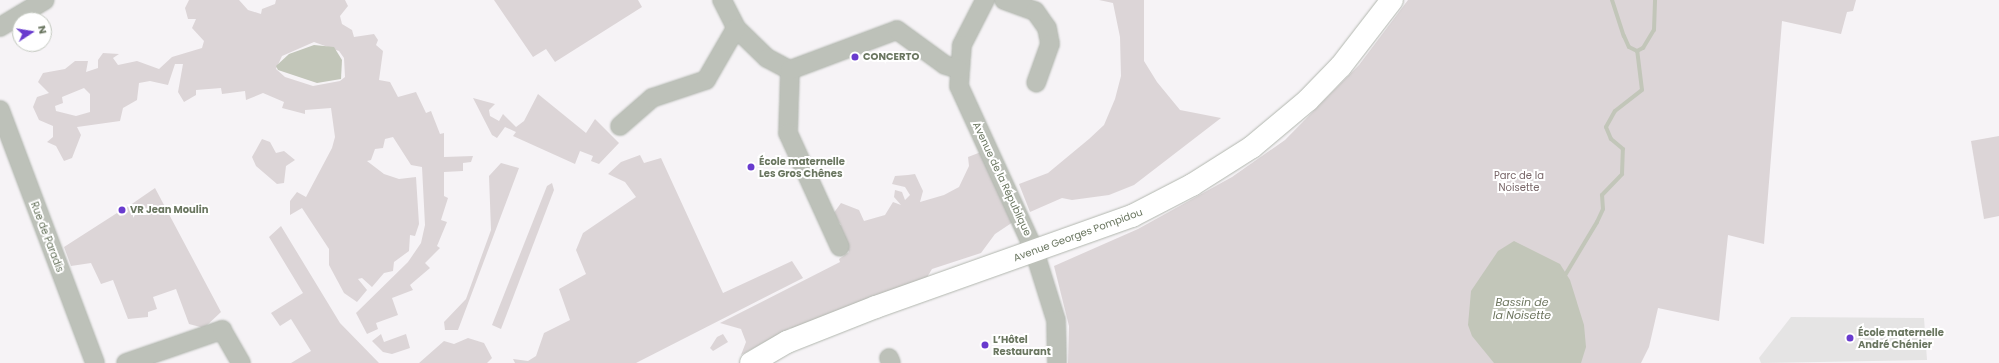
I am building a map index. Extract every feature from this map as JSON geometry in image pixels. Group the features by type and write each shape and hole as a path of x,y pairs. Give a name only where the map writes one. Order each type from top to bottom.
{"main road":[{"name":"Avenue Georges Pompidou","path":"751,363 787,342 876,306 1100,228 1163,202 1252,147 1308,100 1341,66 1392,0"}],"street":[{"path":"0,27 45,0"},
{"path":"722,0 736,28 766,58 790,70 897,30 945,66 958,69"},
{"name":"Avenue de la République","path":"985,0 962,44 958,69 959,86 1034,250 1056,320 1057,363"},
{"path":"1004,0 1035,11 1047,28 1050,44 1036,83"},
{"path":"620,126 652,98 706,80 736,28"},
{"path":"790,70 788,133 840,247"},
{"name":"Rue de Paradis","path":"0,110 96,363"},
{"path":"126,363 222,330 241,363"}],"shaded area":[{"name":"École maternelle André Chénier","path":"1791,317 1924,318 1927,360 1761,363 1759,358"}],"green space":[{"path":"189,0 239,0 248,10 261,14 262,9 275,4 276,0 345,0 348,6 340,16 342,24 352,30 354,37 374,34 378,40 376,45 383,51 379,80 390,82 398,97 416,92 426,113 431,111 440,134 444,133 444,157 473,156 471,162 463,163 463,171 444,172 444,196 448,198 441,220 447,222 437,246 440,248 425,263 430,268 410,285 413,290 392,298 398,315 376,323 378,329 367,334 356,313 408,262 421,243 425,225 422,167 411,165 393,137 385,139 383,148 375,149 371,160 367,161 384,174 399,179 416,177 419,224 415,236 410,235 409,251 394,262 393,271 384,273 372,287 362,278 358,279 367,290 357,302 344,293 329,265 329,249 302,208 290,215 290,201 297,192 306,197 332,148 335,137 331,108 305,110 305,114 282,108 284,102 263,93 246,100 245,91 222,94 221,88 196,90 196,95 184,102 178,92 183,64 175,64 168,85 150,81 139,83 137,100 123,108 120,121 77,127 81,135 72,158 64,161 56,146 47,142 53,137 53,126 39,120 33,107 37,97 49,93 38,82 43,73 65,69 75,61 88,61 86,72 98,68 98,60 103,53 119,54 113,58 118,65 137,61 159,69 172,57 202,48 204,41 192,28 196,19 188,19 185,8","holes":["314,42 339,51 344,58 345,77 340,81 313,86 285,77 276,69 282,56","84,88 90,94 90,112 76,116 56,111 55,106 63,103 62,97"]},
{"path":"494,0 638,0 642,7 555,62 546,49 533,57"},
{"path":"1099,0 1144,0 1144,61 1157,82 1180,110 1221,118 1134,185 1109,195 1072,200 1062,198 1030,212 1019,184 1048,173 1089,139 1104,125 1115,99 1121,76 1120,37 1113,3"},
{"name":"Parc de la Noisette","path":"1408,0 1856,0 1853,11 1847,12 1841,34 1782,21 1764,244 1728,235 1719,321 1658,308 1649,347 1641,363 1068,363 1069,326 1054,266 1138,229 1232,177 1285,140 1359,65"},
{"path":"538,94 586,133 595,119 619,143 599,164 591,161 593,156 580,151 575,164 513,136 516,132 505,127 497,138 492,135 473,98 495,104 489,110 490,116 499,121 503,114 516,127 524,121"},
{"path":"1999,136 1999,216 1984,219 1971,141"},
{"path":"262,139 270,142 276,153 284,151 295,160 286,166 284,183 277,184 256,166 252,157"},
{"path":"981,152 1001,186 1000,198 1013,222 995,234 981,253 932,269 926,279 797,330 790,328 741,355 746,342 741,329 720,323 840,262 839,259 849,252 836,225 841,225 833,214 841,203 859,210 864,221 885,215 893,202 901,205 894,197 895,190 902,192 905,200 910,195 905,187 892,184 895,176 915,174 923,191 920,202 944,195 959,187 969,166 968,157"},
{"path":"640,155 644,163 661,158 723,293 792,261 803,278 636,363 515,363 513,359 528,361 536,356 544,333 570,320 559,289 586,274 576,250 583,233 636,197 625,182 608,174 621,162"},
{"path":"501,163 519,168 458,330 445,330 444,322 466,299 491,230 489,176"},
{"path":"552,183 554,190 501,329 492,325 547,186"},
{"path":"155,188 221,312 204,328 189,324 176,289 153,297 157,309 148,312 148,317 128,319 113,280 101,284 91,263 71,266 64,247 117,213 120,216 128,212 126,208"},
{"path":"281,226 340,323 379,363 291,363 311,351 291,319 280,326 271,313 303,293 269,237"},
{"path":"381,334 384,342 406,334 410,348 392,354 383,352 372,341"},
{"path":"723,334 728,342 713,351 710,348 717,337"},
{"path":"468,338 484,343 492,358 487,363 419,363 444,341 454,344"}],"water":[{"path":"314,45 334,47 342,60 341,79 317,83 278,70 276,66 289,54"},
{"name":"Bassin de la Noisette","path":"1514,241 1560,264 1570,280 1584,325 1586,347 1581,363 1494,363 1472,336 1468,325 1471,291 1498,251"}],"waterway":[{"path":"1612,0 1629,47 1637,51"},
{"path":"1564,277 1597,222 1603,209 1602,195 1622,174 1623,149 1611,139 1606,127 1615,111 1642,90 1637,51 1643,48 1654,30 1655,0"}],"place":[{"name":"CONCERTO","path":"855,57"},
{"name":"École maternelle Les Gros Chênes","path":"751,167"},
{"name":"VR Jean Moulin","path":"122,210"},
{"name":"École maternelle André Chénier","path":"1850,338"},
{"name":"L’Hôtel Restaurant","path":"985,345"}]}
